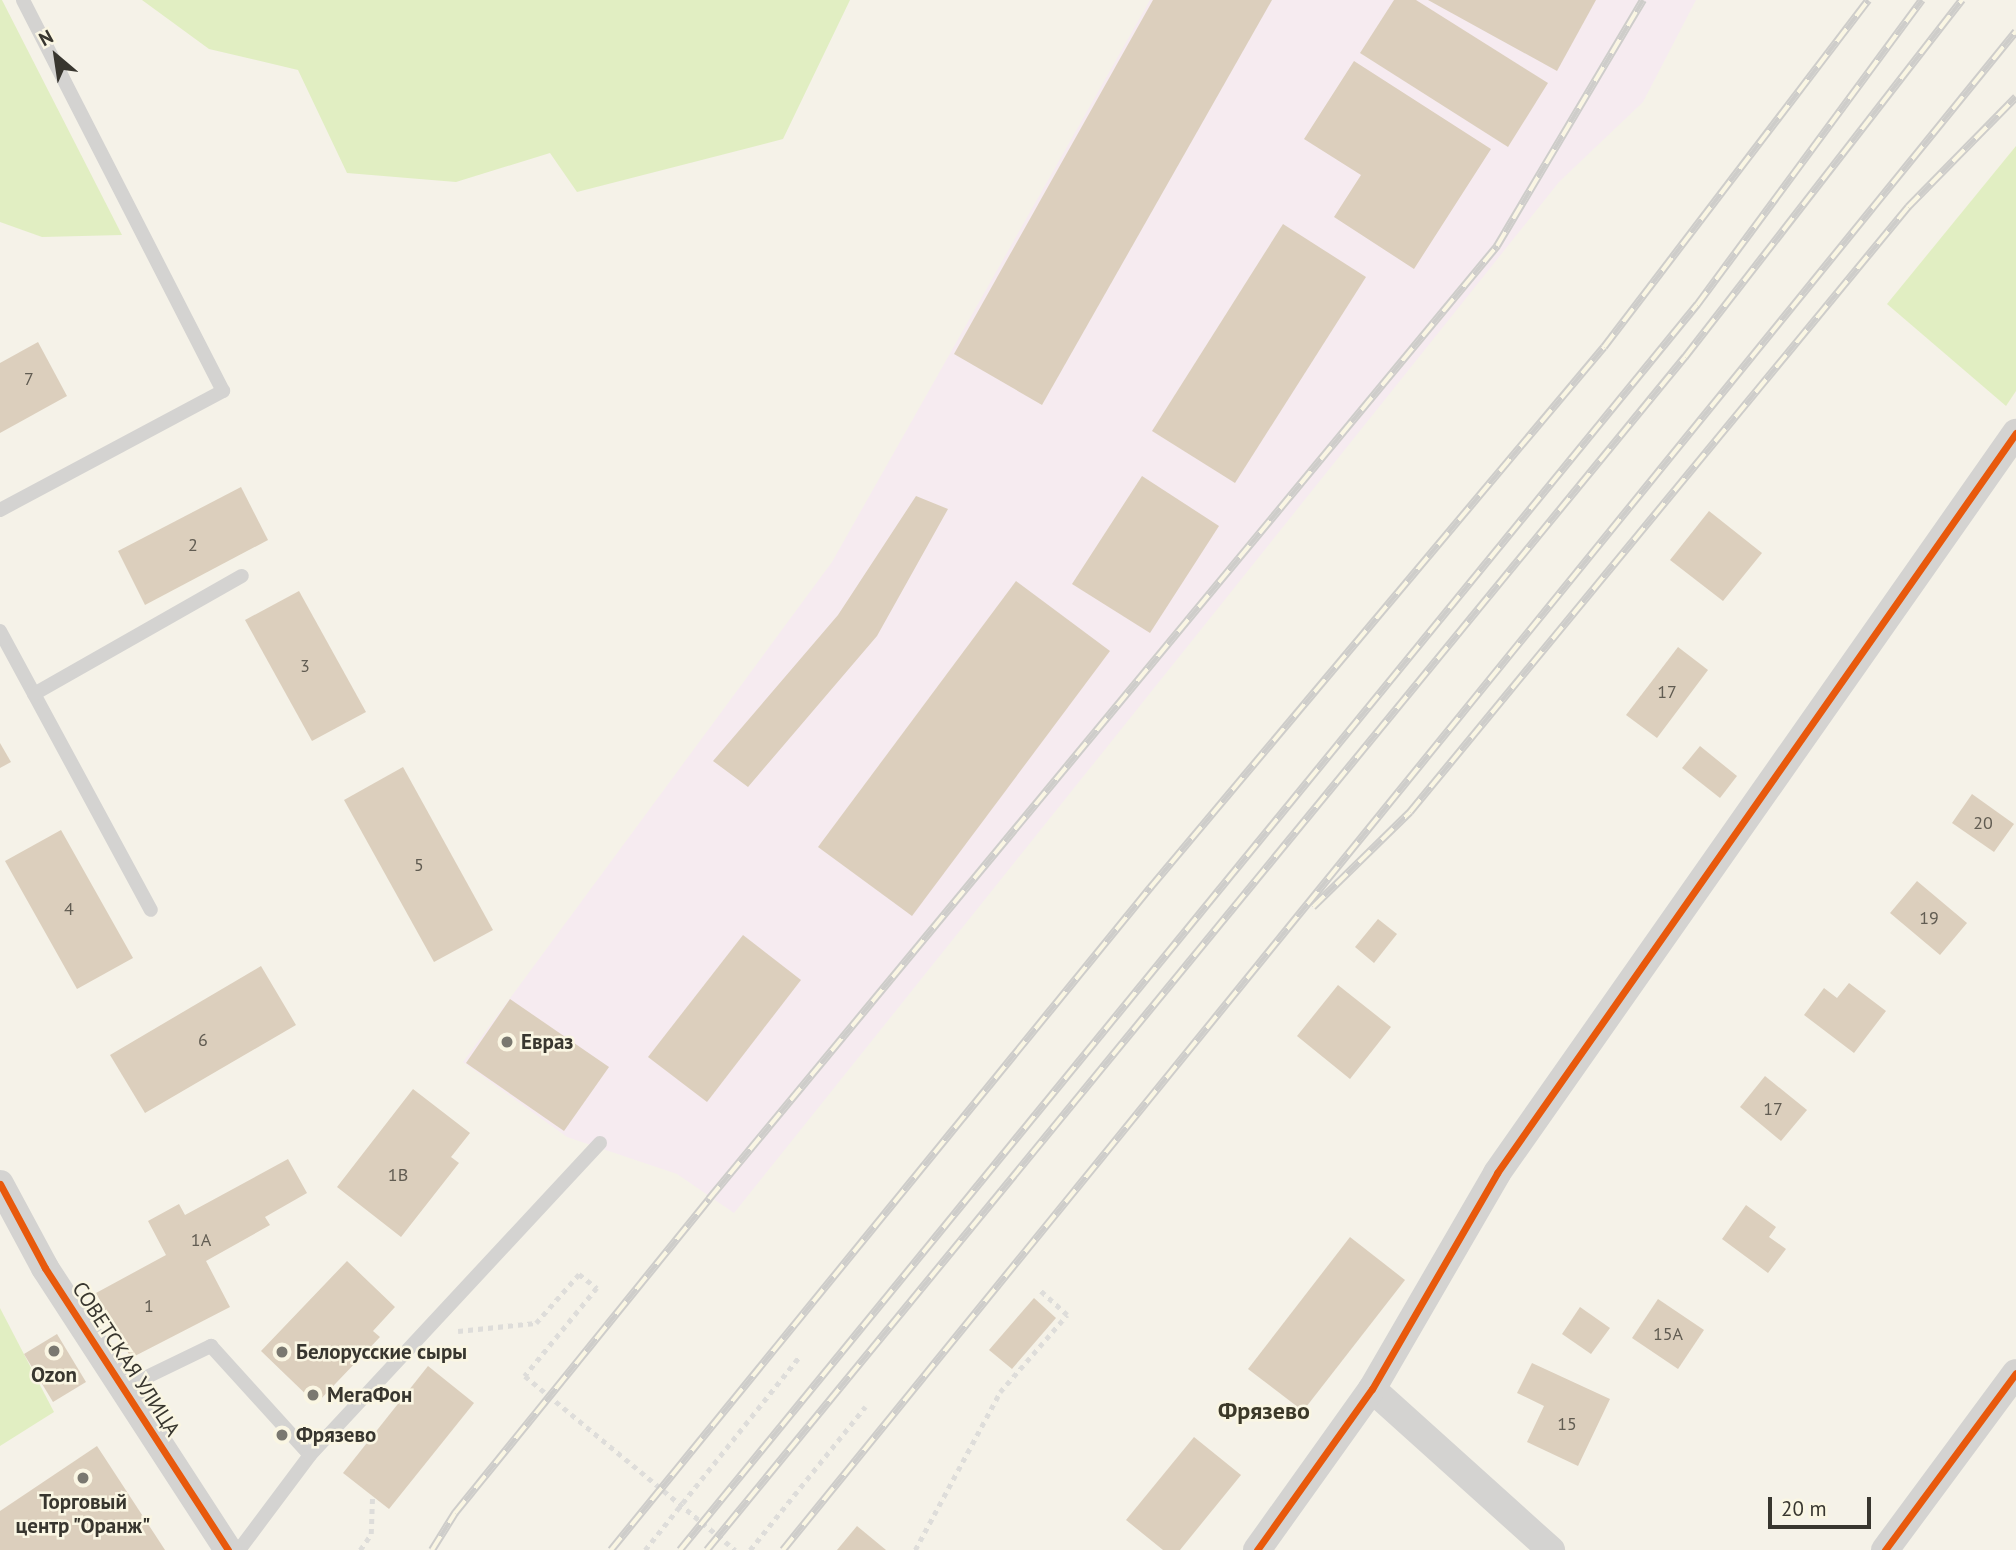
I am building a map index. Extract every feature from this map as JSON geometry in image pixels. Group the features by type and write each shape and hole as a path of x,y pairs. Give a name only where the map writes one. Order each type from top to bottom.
{"street":[{"path":"1257,1550 1372,1389 1497,1174 2016,433"},
{"name":"СОВЕТСКАЯ УЛИЦА","path":"0,1184 124,1388 228,1550"},
{"path":"1885,1550 2016,1373"},
{"path":"1372,1389 1551,1550"}],"lane":[{"path":"0,510 223,390 23,0"},
{"path":"34,694 242,576"},
{"path":"0,631 151,910"},
{"path":"239,1550 310,1455 600,1143"},
{"path":"124,1388 211,1346 310,1455"}],"path":[{"path":"421,1335 536,1323 579,1274 597,1288 525,1376 735,1550"},
{"path":"915,1550 1000,1392 1067,1315 1040,1290"},
{"path":"645,1550 800,1356"},
{"path":"750,1550 865,1407"},
{"path":"360,1550 371,1534 372,1496"}],"shaded area":[{"path":"1150,0 1696,0 1643,102 1559,182 734,1213 677,1174 567,1137 463,1062 832,562"}],"green space":[{"path":"0,0 122,235 42,237 0,222"},
{"path":"142,0 850,0 783,139 577,192 550,153 456,182 347,173 298,70 209,49"},
{"path":"2016,146 2016,391 2006,406 1887,304"},
{"path":"0,1308 54,1412 0,1446"}],"building":[{"path":"1153,0 1272,0 1042,405 954,354"},
{"path":"1394,0 1416,0 1548,83 1508,147 1360,53"},
{"path":"1428,0 1596,0 1557,71"},
{"path":"1354,61 1491,149 1414,269 1334,217 1361,175 1304,139"},
{"path":"1283,224 1366,277 1235,483 1152,431"},
{"path":"38,342 67,396 0,433 0,363"},
{"path":"1142,476 1219,526 1150,633 1072,584"},
{"path":"241,487 268,540 145,605 118,551"},
{"path":"916,496 948,509 877,636 748,787 713,761 838,615"},
{"path":"1709,511 1762,553 1723,601 1670,560"},
{"path":"1016,581 1110,651 912,916 818,847"},
{"path":"299,591 366,712 312,741 245,620"},
{"path":"1678,647 1708,670 1657,738 1626,715"},
{"path":"0,743 11,762 0,768"},
{"path":"1700,746 1737,776 1720,798 1682,768"},
{"path":"403,767 493,930 434,962 344,800"},
{"path":"1972,794 2014,824 1994,852 1952,823"},
{"path":"61,830 133,958 77,989 5,861"},
{"path":"1917,881 1967,923 1940,955 1890,913"},
{"path":"1378,919 1397,934 1374,963 1355,947"},
{"path":"743,935 801,980 707,1102 648,1057"},
{"path":"261,966 296,1025 145,1113 110,1055"},
{"path":"1849,983 1886,1011 1854,1053 1804,1015 1824,988 1837,998"},
{"path":"1338,985 1391,1027 1350,1079 1297,1036"},
{"path":"510,999 609,1067 564,1131 466,1063"},
{"path":"1765,1076 1807,1110 1781,1141 1740,1107"},
{"path":"413,1089 470,1133 451,1157 459,1163 401,1237 337,1187"},
{"path":"288,1159 307,1193 265,1217 270,1225 206,1261 230,1307 131,1358 96,1293 166,1255 148,1221 179,1204 185,1215"},
{"path":"1746,1205 1776,1227 1769,1237 1786,1249 1768,1273 1722,1239"},
{"path":"1350,1237 1405,1280 1303,1411 1248,1369"},
{"path":"347,1261 395,1307 373,1331 380,1337 316,1404 261,1351"},
{"path":"1034,1298 1056,1318 1012,1369 989,1350"},
{"path":"1658,1299 1704,1330 1678,1369 1632,1338"},
{"path":"1580,1307 1610,1328 1591,1354 1562,1334"},
{"path":"57,1334 86,1382 53,1402 24,1354"},
{"path":"1532,1363 1610,1399 1578,1466 1527,1442 1544,1406 1517,1393"},
{"path":"428,1366 474,1403 389,1509 343,1473"},
{"path":"1194,1437 1241,1475 1180,1550 1163,1550 1126,1520"},
{"name":"Торговый центр \"Оранж\"","path":"97,1446 165,1550 0,1550 0,1511"},
{"path":"857,1526 886,1550 837,1550"}],"railway":[{"path":"432,1550 455,1513 709,1199 1497,246 1643,0"},
{"path":"611,1550 1150,888 1604,347 1868,0"},
{"path":"680,1550 1697,305 1922,0"},
{"path":"707,1550 1685,357 1962,0"},
{"path":"783,1550 2016,31"},
{"path":"1313,907 1410,812 1908,207 2016,97"}],"cycle path":[{"path":"1257,1550 1372,1389 1497,1173 2016,433"},
{"path":"0,1184 45,1268 228,1550"},
{"path":"1885,1550 2016,1373"}],"place":[{"name":"Евраз","path":"507,1042"},
{"name":"Ozon","path":"54,1351"},
{"name":"Белорусские сыры","path":"282,1352"},
{"name":"МегаФон","path":"313,1395"},
{"name":"Фрязево","path":"282,1435"},
{"name":"Торговый центр \"Оранж\"","path":"83,1478"}],"district":[{"name":"Фрязево","path":"1264,1411"}]}
